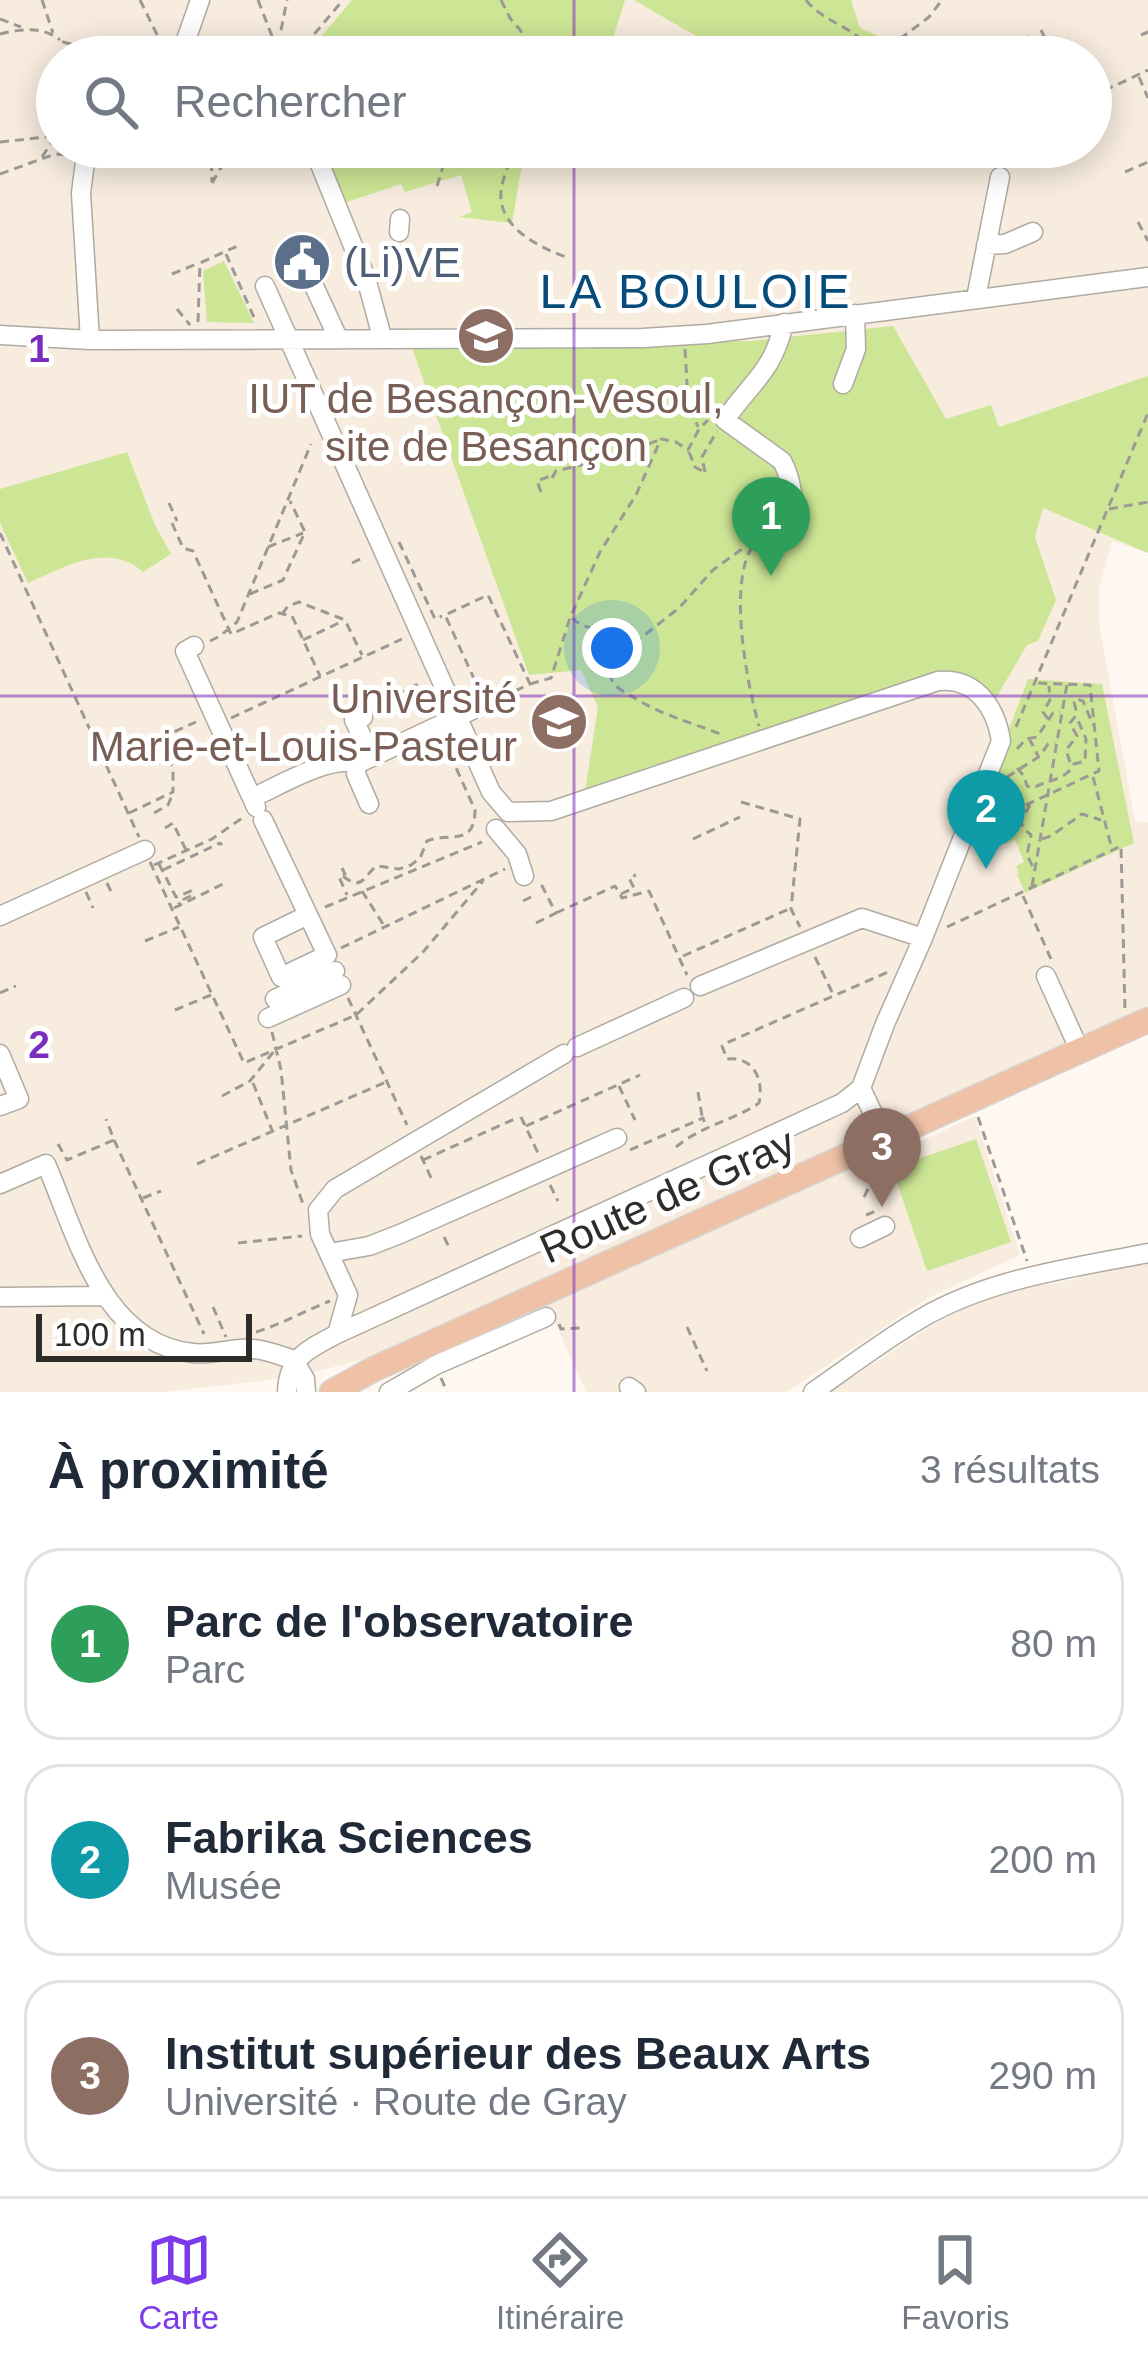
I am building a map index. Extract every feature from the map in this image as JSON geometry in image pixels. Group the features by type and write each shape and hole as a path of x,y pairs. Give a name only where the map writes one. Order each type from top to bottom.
{"main road":[{"name":"Route de Gray","path":"332,1392 877,1137 1080,1051 1137,1020"},
{"name":"Route de Gray","path":"363,1392 416,1352"}],"street":[{"path":"181,36 200,0"},
{"path":"87,168 81,194 90,340"},
{"path":"321,168 366,278 382,337"},
{"path":"976,298 1000,177"},
{"path":"986,244 1005,244 1033,232"},
{"path":"308,273 338,338"},
{"path":"0,335 90,340 643,338 707,334 1148,277"},
{"path":"265,286 464,712 490,792 508,812 551,812 938,681 969,686 989,704 998,720 1000,745 856,1092 337,1334 295,1360 287,1392"},
{"path":"843,384 856,349 855,314"},
{"path":"764,533 790,521 787,470 782,461 725,420 766,370 784,323"},
{"path":"194,646 185,651 337,977"},
{"path":"257,808 326,765 345,759 364,761 464,712"},
{"path":"364,717 354,720 364,761 356,774 369,804"},
{"path":"495,832 517,854 524,876"},
{"path":"0,916 152,860"},
{"path":"308,915 263,937 281,977 337,977"},
{"path":"337,1334 348,1294 320,1234 318,1210 335,1189 419,1151 571,1050 690,986 862,918 923,938"},
{"path":"1048,968 1080,1051"},
{"path":"275,999 337,977"},
{"path":"269,1023 337,977"},
{"path":"0,1054 19,1099 0,1106"},
{"path":"856,1092 877,1137"},
{"path":"329,1252 368,1246 400,1234 614,1140"},
{"path":"0,1184 46,1164 96,1282 113,1308 160,1346 194,1354 257,1348 295,1360 306,1392"},
{"path":"860,1238 881,1218"},
{"path":"813,1392 925,1316 967,1297 1031,1276 1148,1253"},
{"path":"0,1297 105,1296"},
{"path":"389,1392 436,1365 550,1315"}],"path":[{"path":"42,0 56,36"},
{"path":"140,0 162,36"},
{"path":"258,0 272,36"},
{"path":"280,36 287,0"},
{"path":"314,36 344,0"},
{"path":"501,0 521,31 519,36"},
{"path":"806,0 813,10 860,36"},
{"path":"902,36 942,0"},
{"path":"0,19 54,34"},
{"path":"0,34 22,28"},
{"path":"1041,29 1044,36"},
{"path":"1112,87 1148,70"},
{"path":"1138,75 1148,98"},
{"path":"0,142 36,138"},
{"path":"0,174 36,160"},
{"path":"1125,172 1148,162"},
{"path":"212,168 212,184 221,168"},
{"path":"437,187 443,168"},
{"path":"509,168 502,182 505,215 537,245 568,258"},
{"path":"1138,222 1148,242"},
{"path":"172,274 242,244"},
{"path":"225,252 260,329"},
{"path":"177,309 194,330 200,319 200,262"},
{"path":"684,345 688,402 699,429"},
{"path":"1062,712 1054,713 1037,737 1016,750 1000,745 1016,728 1148,413"},
{"path":"541,492 537,481 556,471 661,439 688,450 695,467 705,472 702,455 725,420 710,419 688,450"},
{"path":"445,615 486,704 551,678 571,616 600,552 636,495 661,439"},
{"path":"214,639 237,622 311,445"},
{"path":"249,595 283,580 304,532 289,498"},
{"path":"1107,509 1148,502"},
{"path":"169,503 183,548 194,550 231,634 279,613 292,616 320,676"},
{"path":"268,547 304,532"},
{"path":"0,533 244,1063 356,1015 423,952 483,881"},
{"path":"610,662 680,608 713,570 764,533"},
{"path":"763,740 747,673 741,594 746,557 764,533"},
{"path":"400,545 435,619 488,595 530,684"},
{"path":"352,563 365,557"},
{"path":"282,614 288,605 299,602 345,620 362,657"},
{"path":"571,616 578,626 603,635 610,652 609,676 617,688 656,712 721,734 741,747"},
{"path":"303,640 345,620"},
{"path":"105,763 404,638"},
{"path":"396,695 422,682"},
{"path":"965,833 1099,771 1090,685 1034,682"},
{"path":"1049,683 1050,700 1043,712 1050,720"},
{"path":"1031,888 1067,684"},
{"path":"1017,768 1029,788 1034,788 1087,758 1074,703 1080,698 1094,726"},
{"path":"1074,764 1066,750 1078,736 1070,723 1076,716"},
{"path":"343,875 360,882 376,866 406,867 420,858 423,844 431,838 459,837 471,829 476,810 444,740 449,737"},
{"path":"1029,738 1039,757"},
{"path":"154,813 167,806 173,792 173,768 159,739"},
{"path":"987,780 1004,778 1039,757 1048,743 1056,744"},
{"path":"1093,774 1112,851"},
{"path":"128,814 173,792"},
{"path":"740,802 800,819 791,909 835,996"},
{"path":"1030,803 1021,825 1031,835 1026,852 1034,870"},
{"path":"1040,839 1082,814 1104,820"},
{"path":"693,838 740,817"},
{"path":"165,828 173,824 187,850"},
{"path":"152,860 187,850 232,827"},
{"path":"308,915 418,871 495,832"},
{"path":"161,871 222,845"},
{"path":"923,938 1121,846 1137,1020"},
{"path":"403,1116 337,977 385,927 507,868 517,854"},
{"path":"152,860 176,897 191,891 193,895 179,905"},
{"path":"342,868 345,874 339,878 347,896"},
{"path":"620,894 634,888 629,878 636,874"},
{"path":"172,909 225,883"},
{"path":"536,923 615,886 622,898 649,890 690,986"},
{"path":"361,890 385,927"},
{"path":"544,890 556,913"},
{"path":"1021,893 1048,968"},
{"path":"523,901 533,896"},
{"path":"679,958 791,909"},
{"path":"145,940 180,926"},
{"path":"676,1147 706,1126 743,1114 759,1103 758,1075 748,1063 727,1059 722,1046 913,963"},
{"path":"0,993 16,986"},
{"path":"175,1010 212,995"},
{"path":"238,1243 320,1234 298,1197 291,1170 269,1023"},
{"path":"222,1096 252,1079 276,1049"},
{"path":"526,1126 640,1075"},
{"path":"252,1079 272,1131"},
{"path":"197,1164 387,1081"},
{"path":"619,1084 635,1120"},
{"path":"698,1092 706,1126"},
{"path":"974,1108 1031,1276"},
{"path":"433,1183 419,1151 520,1117 541,1161"},
{"path":"614,1140 616,1156 703,1118"},
{"path":"106,1119 213,1353"},
{"path":"58,1144 67,1160 114,1140"},
{"path":"863,1197 871,1165"},
{"path":"142,1199 161,1191"},
{"path":"866,1215 881,1218"},
{"path":"444,1238 450,1249"},
{"path":"240,1337 348,1294"},
{"path":"214,1307 227,1339 233,1338"},
{"path":"550,1315 561,1329 581,1328"},
{"path":"687,1327 707,1371"}],"shaded area":[{"name":"Université Marie-et-Louis-Pasteur","path":"0,0 1148,0 1148,553 1112,541 1099,589 1099,623 1135,821 1148,822 1148,1005 388,1353 295,1377 163,1392 0,1392"},
{"path":"975,1116 1020,1255 928,1298 787,1392 586,1392 546,1302"},
{"path":"1148,1263 1148,1392 830,1392 980,1300"}],"green space":[{"path":"352,0 625,0 614,36 322,36"},
{"path":"634,0 851,0 860,28 878,36 696,36"},
{"path":"521,168 512,223 459,217 472,212 461,175 405,192 401,184 344,203 331,170"},
{"path":"224,261 254,323 207,322 203,271"},
{"path":"893,326 946,419 991,405 999,427 1148,376 1148,553 1043,508 1035,537 1056,600 1038,641 1027,645 996,698 973,677 954,673 584,799 598,707 581,670 529,675 411,345 751,341"},
{"path":"127,452 171,554 143,572 115,558 101,558 71,564 28,583 0,523 0,489"},
{"path":"1028,679 1102,684 1134,843 1025,893 1016,866 1024,862 1015,840 1005,844 998,840 991,825 968,836"},
{"path":"976,1139 1011,1242 927,1271 892,1168"}],"place":[{"name":"(Li)VE","path":"302,262"},
{"name":"IUT de Besançon-Vesoul, site de Besançon","path":"486,336"},
{"name":"Parc de l'observatoire","path":"771,576"},
{"name":"Université Marie-et-Louis-Pasteur","path":"559,722"},
{"name":"Fabrika Sciences","path":"986,869"},
{"name":"Institut supérieur des Beaux Arts","path":"882,1207"}],"district":[{"name":"LA BOULOIE","path":"696,291"}]}
